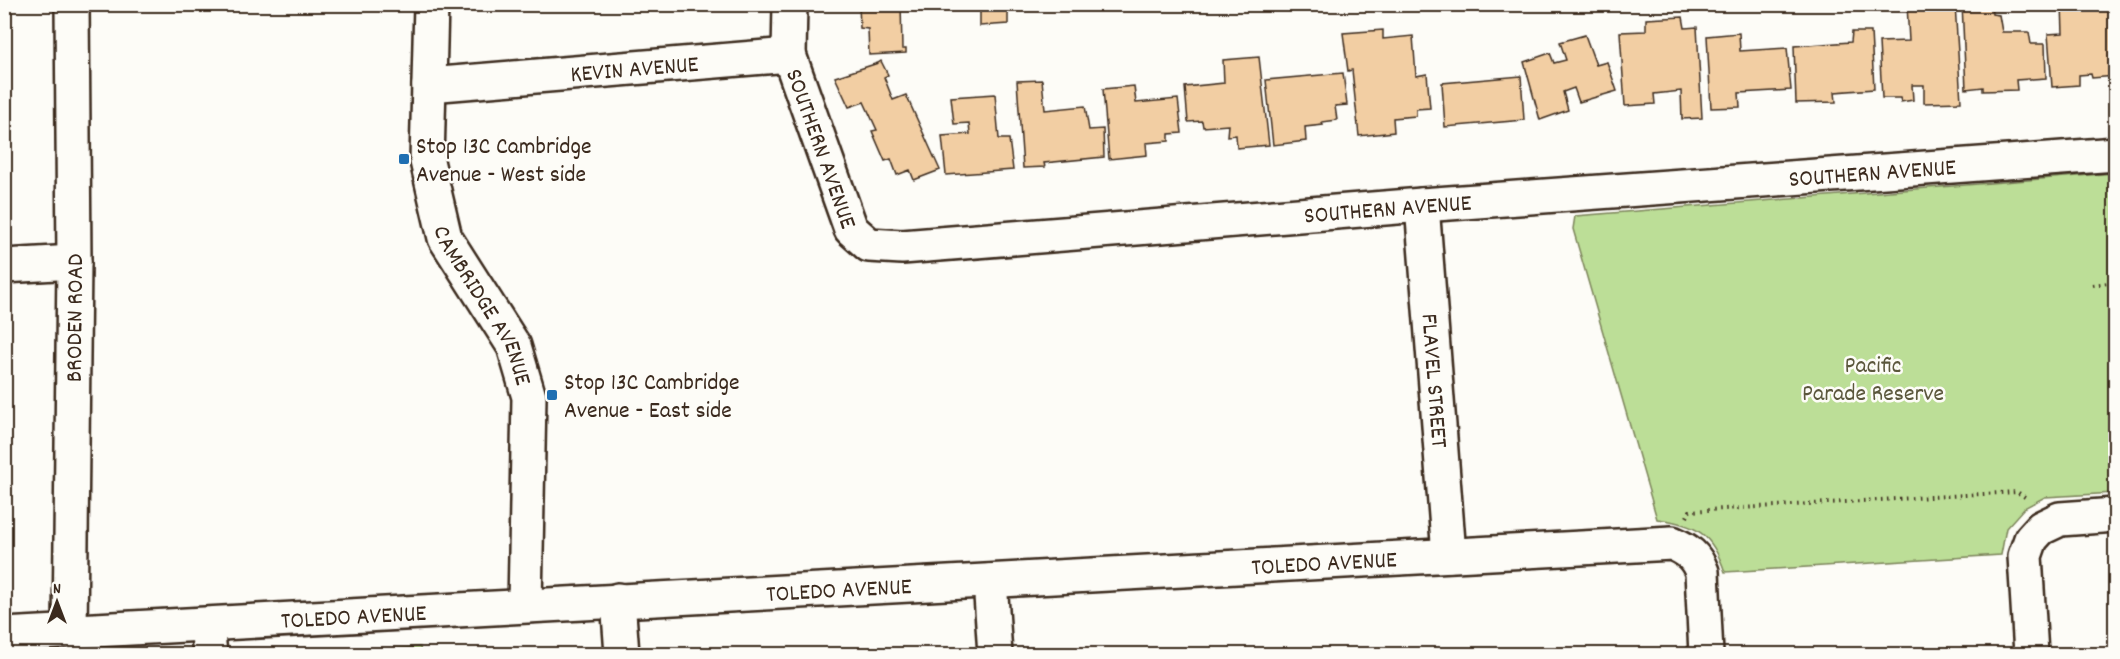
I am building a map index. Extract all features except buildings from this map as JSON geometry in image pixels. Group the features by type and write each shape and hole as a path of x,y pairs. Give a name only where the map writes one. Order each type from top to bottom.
{"street":[{"name":"BRODEN ROAD","path":"70,632 75,262 72,4"},
{"name":"CAMBRIDGE AVENUE","path":"431,4 427,161 445,238 514,346 529,397 525,606"},
{"path":"789,55 790,4"},
{"name":"KEVIN AVENUE","path":"429,85 789,55"},
{"name":"SOUTHERN AVENUE","path":"789,55 851,229 869,245 902,247 1422,205 2115,154"},
{"name":"FLAVEL STREET","path":"1422,205 1449,555"},
{"path":"4,266 75,262"},
{"path":"2031,654 2025,556 2031,539 2050,522 2060,519 2115,516"},
{"path":"1672,543 1688,550 1697,560 1701,572 1706,654"},
{"name":"TOLEDO AVENUE","path":"4,635 70,632 208,640 525,606 1672,543"},
{"path":"990,581 995,654"},
{"path":"618,600 622,654"}],"path":[{"path":"2093,285 2115,282"},
{"path":"1672,543 1690,512 1702,511 2017,492 2060,519"}],"green space":[{"name":"Pacific Parade Reserve","path":"2115,173 2115,493 2045,497 2024,508 2006,528 2001,555 1725,572 1715,548 1701,533 1683,524 1657,519 1573,229 1575,216"},
{"path":"420,647 421,654 292,654"}],"place":[{"name":"Stop 13C Cambridge Avenue - West side","path":"404,159"},
{"name":"Stop 13C Cambridge Avenue - East side","path":"552,395"}]}
